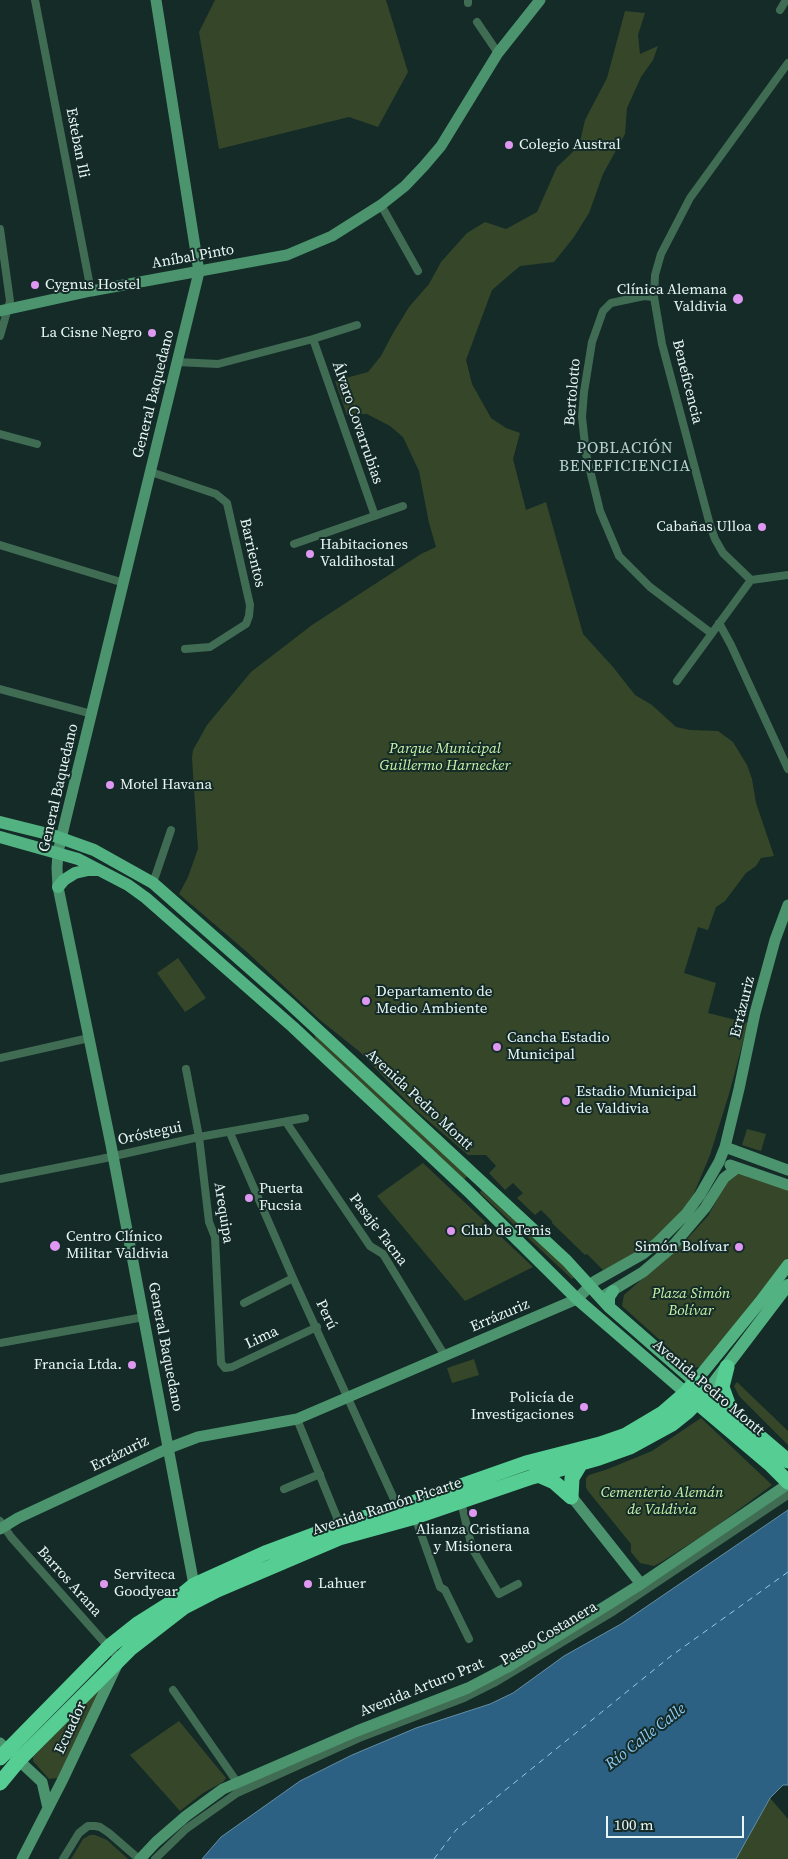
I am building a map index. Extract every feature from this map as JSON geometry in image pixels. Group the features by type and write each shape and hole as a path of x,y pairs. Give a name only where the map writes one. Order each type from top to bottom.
{"highway":[{"path":"727,1367 722,1387 732,1413"},
{"name":"Avenida Pedro Montt","path":"696,1393 732,1413 780,1460"},
{"name":"Avenida Pedro Montt","path":"696,1393 780,1460"},
{"name":"Avenida Ramón Picarte","path":"0,1783 19,1760 143,1638 184,1607 217,1590 339,1538 415,1517 544,1473 615,1453 645,1440 672,1424 696,1393"},
{"name":"Avenida Ramón Picarte","path":"2,1750 110,1646 139,1623 177,1599 194,1585 264,1552 340,1525 398,1508 526,1464 626,1435 651,1422 696,1393"},
{"path":"780,1460 788,1482"},
{"path":"571,1497 572,1478 581,1463"},
{"path":"526,1464 544,1473 571,1497"}],"main road":[{"name":"General Baquedano","path":"156,0 199,272 58,852 58,887 113,1156 194,1585"},
{"name":"Aníbal Pinto","path":"4,310 91,291 271,258 304,249 332,236 381,205 411,179 441,146 498,53 540,0"},
{"name":"Avenida Pedro Montt","path":"0,822 62,838 94,850 153,883 302,1016 567,1261 605,1303 696,1393"},
{"name":"Avenida Pedro Montt","path":"0,836 58,852 102,870 146,898 293,1027 467,1190 577,1299 696,1393"},
{"path":"58,887 64,880 75,873 88,870 102,870"},
{"name":"Errázuriz","path":"1,1525 169,1448 198,1437 297,1419 577,1299 589,1286 643,1254 686,1214 700,1195 719,1162 725,1147 755,1013 788,905"},
{"path":"293,1027 302,1016"},
{"path":"725,1147 788,1170"},
{"path":"719,1162 788,1185"},
{"path":"577,1299 605,1303 614,1291 643,1272 670,1249 705,1208 724,1178 737,1168"},
{"path":"467,1190 478,1180"},
{"name":"Avenida Ramón Picarte","path":"696,1393 788,1265"},
{"name":"Avenida Ramón Picarte","path":"696,1393 727,1367 788,1284"},
{"name":"Avenida Arturo Prat","path":"139,1859 163,1835 198,1806 237,1782 357,1731 468,1688 508,1667 641,1584 788,1482"},
{"path":"571,1497 641,1584"},
{"name":"Ecuador","path":"22,1859 120,1660"},
{"path":"2,1750 19,1760 42,1782 48,1808"},
{"path":"42,1782 63,1779"}],"street":[{"name":"Esteban Ili","path":"35,0 91,291"},
{"path":"780,10 786,0"},
{"path":"477,22 498,53"},
{"name":"Beneficencia","path":"751,580 723,553 710,525 662,344 654,297 655,275 661,254 690,198 788,63"},
{"path":"381,205 418,271"},
{"path":"0,229 10,301 4,310 0,336"},
{"name":"Bertolotto","path":"654,297 644,296 611,303 603,311 592,342 584,392 582,417 586,454 600,511 619,556 650,587 711,632"},
{"path":"177,362 218,364 313,339 357,325"},
{"name":"Álvaro Covarrubias","path":"313,339 376,516"},
{"path":"0,434 37,444"},
{"name":"Barrientos","path":"151,472 216,494 227,503 250,605 246,624 210,647 185,649"},
{"path":"294,544 403,506"},
{"path":"0,545 124,583"},
{"path":"677,681 711,632 751,580 788,575"},
{"path":"719,623 788,769"},
{"path":"0,689 92,714"},
{"path":"153,883 171,830"},
{"path":"0,1058 89,1038"},
{"name":"Arequipa","path":"186,1069 199,1138 210,1222 215,1237 221,1363"},
{"name":"Oróstegui","path":"0,1179 305,1118"},
{"name":"Pasaje Tacna","path":"286,1122 370,1246 383,1254 445,1356"},
{"name":"Perú","path":"230,1132 293,1278 398,1508"},
{"path":"244,1303 293,1278"},
{"path":"0,1342 144,1316"},
{"name":"Lima","path":"221,1363 225,1368 232,1367 316,1327"},
{"path":"297,1419 340,1525"},
{"path":"284,1489 320,1474"},
{"name":"Paseo Costanera","path":"155,1859 186,1829 237,1794 359,1738 464,1698 494,1683 614,1611 788,1495"},
{"path":"460,1502 472,1548 499,1594 518,1584"},
{"path":"415,1517 440,1587 445,1590 469,1639"},
{"name":"Barros Arana","path":"1,1525 110,1646 120,1660"},
{"path":"173,1690 237,1782"},
{"path":"63,1859 79,1833 88,1826 95,1826 109,1833 139,1859"}],"green space":[{"path":"215,0 386,0 408,72 378,127 349,117 219,149 199,32"},
{"name":"Parque Municipal Guillermo Harnecker","path":"625,11 645,13 638,35 640,54 658,46 653,60 641,77 627,108 625,134 603,174 589,213 574,237 554,262 520,266 492,290 466,360 472,384 491,418 506,428 520,433 513,459 526,510 546,502 583,634 635,695 652,705 676,727 690,730 718,731 733,742 747,765 752,779 756,803 774,856 761,858 756,866 746,873 725,901 716,907 708,930 698,927 684,973 716,983 708,1013 748,1023 710,1155 690,1203 647,1248 603,1270 587,1254 585,1255 541,1210 535,1215 517,1198 523,1193 513,1183 505,1190 489,1173 496,1166 486,1155 468,1155 412,1107 360,1052 320,1020 247,952 179,894 188,877 198,849 192,758 193,750 207,725 251,672 312,625 421,554 436,547 429,523 419,471 403,437 390,426 367,414 347,415 335,381 368,372 381,356 409,307 429,284 441,262 467,233 485,222 506,229 537,212 557,167 579,146 585,120 607,78"},
{"path":"178,958 206,998 185,1012 157,973"},
{"path":"314,1034 467,1176 465,1179 316,1040"},
{"path":"747,1129 766,1134 761,1151 742,1145"},
{"name":"Club de Tenis","path":"423,1163 533,1267 465,1301 377,1196"},
{"name":"Plaza Simón Bolívar","path":"740,1172 788,1190 788,1258 728,1336 700,1367 691,1368 622,1306 624,1295 685,1241 708,1216 728,1179"},
{"path":"481,1190 576,1276 572,1279 480,1193"},
{"path":"474,1359 479,1375 452,1383 447,1368"},
{"path":"737,1382 788,1431 788,1445 739,1396 734,1386"},
{"name":"Cementerio Alemán de Valdivia","path":"701,1418 772,1485 714,1528 663,1561 654,1566 640,1563 631,1552 631,1544 588,1491 586,1478 589,1475 652,1451"},
{"path":"104,1684 58,1778 49,1779 33,1761 33,1757"},
{"path":"179,1721 226,1778 223,1782 203,1793 180,1811 130,1755"},
{"path":"770,1798 788,1819 788,1859 736,1859"},
{"path":"90,1835 107,1840 128,1859 71,1859 83,1839"}],"water":[{"name":"Río Calle Calle","path":"788,1510 788,1785 783,1785 770,1798 736,1859 202,1859 221,1837 300,1781 352,1755 416,1728 490,1704 513,1693 564,1656 621,1624"}],"ferry route":[{"path":"434,1859 456,1830 671,1656 788,1572"}],"place":[{"name":"Colegio Austral","path":"509,145"},
{"name":"Cygnus Hostel","path":"35,285"},
{"name":"Clínica Alemana Valdivia","path":"738,299"},
{"name":"La Cisne Negro","path":"152,333"},
{"name":"Cabañas Ulloa","path":"762,527"},
{"name":"Habitaciones Valdihostal","path":"310,554"},
{"name":"Motel Havana","path":"110,785"},
{"name":"Departamento de Medio Ambiente","path":"366,1001"},
{"name":"Cancha Estadio Municipal","path":"497,1047"},
{"name":"Estadio Municipal de Valdivia","path":"566,1101"},
{"name":"Puerta Fucsia","path":"249,1198"},
{"name":"Club de Tenis","path":"451,1231"},
{"name":"Centro Clínico Militar Valdivia","path":"55,1246"},
{"name":"Simón Bolívar","path":"739,1247"},
{"name":"Francia Ltda.","path":"132,1365"},
{"name":"Policía de Investigaciones","path":"584,1407"},
{"name":"Alianza Cristiana y Misionera","path":"473,1513"},
{"name":"Serviteca Goodyear","path":"104,1584"},
{"name":"Lahuer","path":"308,1584"}],"district":[{"name":"POBLACIÓN BENEFICIENCIA","path":"625,458"}]}
